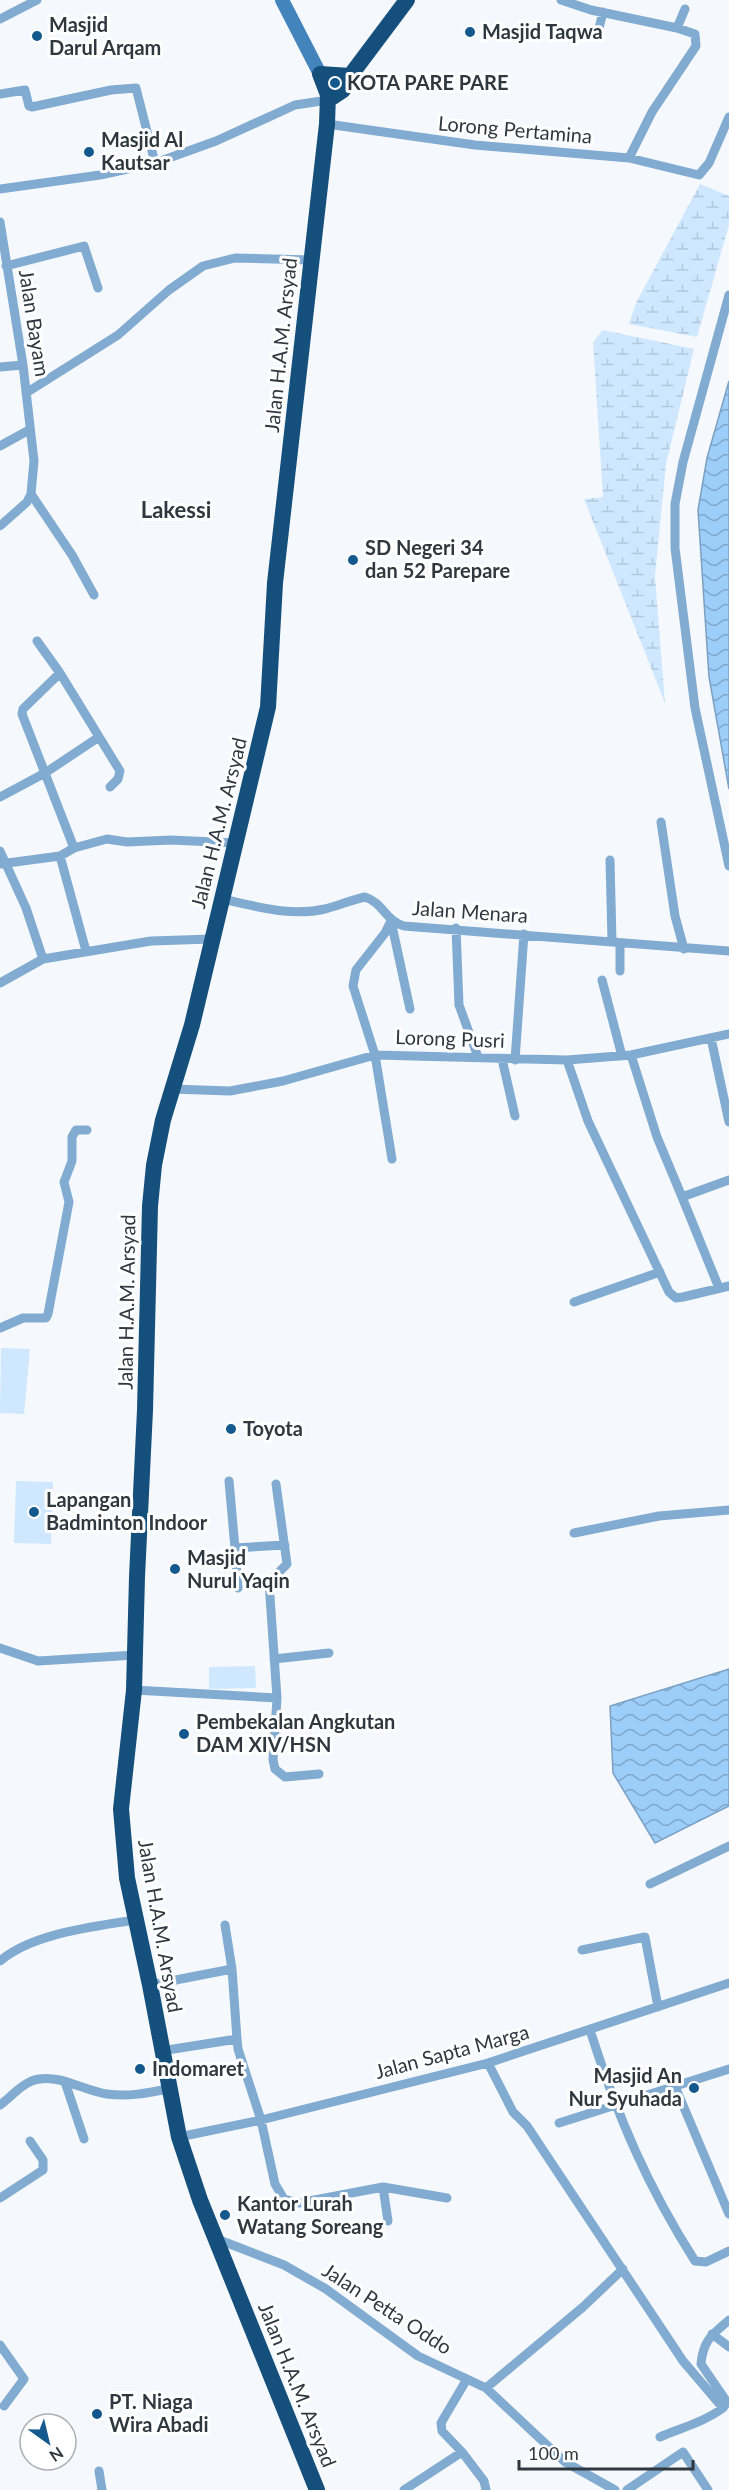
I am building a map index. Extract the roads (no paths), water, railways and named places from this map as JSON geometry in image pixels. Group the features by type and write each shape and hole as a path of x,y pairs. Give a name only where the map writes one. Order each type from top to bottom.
{"highway":[{"path":"328,100 343,90 350,76 407,0"},
{"path":"321,74 350,76"},
{"name":"Jalan H.A.M. Arsyad","path":"317,2490 189,2172 168,2089 150,1985 134,1920 127,1878 121,1809 136,1655 137,1577 146,1410 150,1206 154,1165 172,1089 192,1025 268,707 275,583 327,124 327,88 321,74"}],"main road":[{"path":"282,0 321,74"}],"street":[{"path":"0,19 37,0"},
{"path":"561,0 695,34 696,46 652,111 629,158"},
{"path":"677,28 685,9"},
{"path":"598,32 603,12"},
{"path":"0,94 25,90 29,106 32,106 111,90 136,88 155,163"},
{"path":"0,189 100,175 155,163 216,141 295,105 328,100"},
{"name":"Lorong Pertamina","path":"327,124 475,145 629,158 699,175 709,163 729,117"},
{"name":"Jalan Bayam","path":"0,222 23,365 34,461 31,494"},
{"path":"6,266 84,246 98,288"},
{"path":"26,393 118,335 170,290 203,266 235,258 311,260"},
{"path":"729,294 683,462 675,504 675,548 695,708 729,866"},
{"path":"0,367 23,365"},
{"path":"0,446 29,430"},
{"path":"0,526 27,502 31,494 72,555 93,595"},
{"path":"37,641 60,673 120,771 118,779 110,787"},
{"path":"60,673 23,709 22,714 74,848"},
{"path":"0,797 45,773 99,737"},
{"path":"661,822 675,916 684,948"},
{"path":"3,863 60,856 74,848 107,839 127,842 171,840 236,843"},
{"path":"0,851 3,863 26,908 43,959"},
{"path":"60,856 86,951"},
{"path":"610,860 620,971"},
{"name":"Jalan Menara","path":"222,899 270,909 303,912 325,909 365,897 376,902 391,921 404,926 456,928 729,951"},
{"path":"391,921 410,1010"},
{"path":"391,921 385,933 356,970 353,986 375,1055 392,1159"},
{"path":"456,928 459,1005 477,1057"},
{"path":"515,1060 524,934"},
{"path":"0,982 43,959 152,941 212,939"},
{"path":"602,980 626,1055 718,1288"},
{"name":"Lorong Pusri","path":"172,1089 230,1091 284,1081 375,1055 567,1060 626,1055 729,1034"},
{"path":"711,1038 729,1122"},
{"path":"502,1059 515,1116"},
{"path":"567,1060 588,1121 669,1292 676,1298 729,1286"},
{"path":"0,1328 23,1318 46,1318 48,1314 69,1202 64,1182 72,1161 72,1137 76,1130 87,1130"},
{"path":"682,1197 729,1180"},
{"path":"574,1302 660,1272"},
{"path":"229,1481 238,1588"},
{"path":"276,1484 287,1564 269,1582 277,1698 273,1760 275,1769 285,1777 319,1774"},
{"path":"574,1533 659,1516 729,1510"},
{"path":"235,1548 285,1545"},
{"path":"0,1648 38,1660 136,1655"},
{"path":"274,1659 329,1653"},
{"path":"134,1690 277,1698"},
{"path":"650,1884 729,1846"},
{"path":"0,1961 11,1952 45,1939 134,1920"},
{"path":"225,1925 232,1969 238,2049 261,2120 275,2184 284,2199 299,2203 383,2187 447,2198"},
{"path":"582,1950 645,1937 658,2007"},
{"path":"150,1985 232,1969"},
{"name":"Jalan Sapta Marga","path":"179,2137 261,2120 488,2063 729,1983"},
{"path":"590,2030 614,2104 649,2182 695,2261 706,2262 729,2251"},
{"path":"161,2051 237,2039"},
{"path":"488,2063 513,2112 527,2126 683,2361 723,2409"},
{"path":"559,2123 674,2084 729,2069"},
{"path":"0,2105 32,2081 40,2078 65,2082 107,2094 143,2095 168,2089"},
{"path":"65,2082 84,2139"},
{"path":"674,2084 729,2214"},
{"path":"0,2198 45,2167 30,2141"},
{"path":"383,2187 388,2221"},
{"name":"Jalan Petta Oddo","path":"215,2238 284,2265 326,2289 418,2356 486,2388 566,2462 615,2490"},
{"path":"486,2388 583,2307 623,2269"},
{"path":"660,2437 705,2420 723,2409 727,2402 724,2394 701,2364 702,2351 708,2338 729,2320"},
{"path":"712,2334 729,2347"},
{"path":"0,2345 24,2379 1,2406"},
{"path":"467,2379 441,2423 442,2430 484,2481 486,2490"},
{"path":"405,2490 462,2452"},
{"path":"627,2490 682,2452 708,2490"},
{"path":"99,2471 102,2490"}],"water":[{"path":"729,381 729,789 709,677 698,510 707,458"},
{"path":"729,1669 729,1806 655,1843 613,1773 610,1706"}],"place":[{"name":"Masjid Taqwa","path":"470,32"},
{"name":"Masjid Darul Arqam","path":"37,36"},
{"name":"KOTA PARE PARE","path":"335,83"},
{"name":"Masjid Al Kautsar","path":"89,152"},
{"name":"SD Negeri 34 dan 52 Parepare","path":"353,560"},
{"name":"Toyota","path":"231,1429"},
{"name":"Lapangan Badminton Indoor","path":"34,1512"},
{"name":"Masjid Nurul Yaqin","path":"175,1569"},
{"name":"Pembekalan Angkutan DAM XIV/HSN","path":"184,1734"},
{"name":"Indomaret","path":"140,2069"},
{"name":"Masjid An Nur Syuhada","path":"694,2088"},
{"name":"Kantor Lurah Watang Soreang","path":"225,2215"},
{"name":"PT. Niaga Wira Abadi","path":"97,2414"}],"district":[{"name":"Lakessi","path":"176,510"}]}
